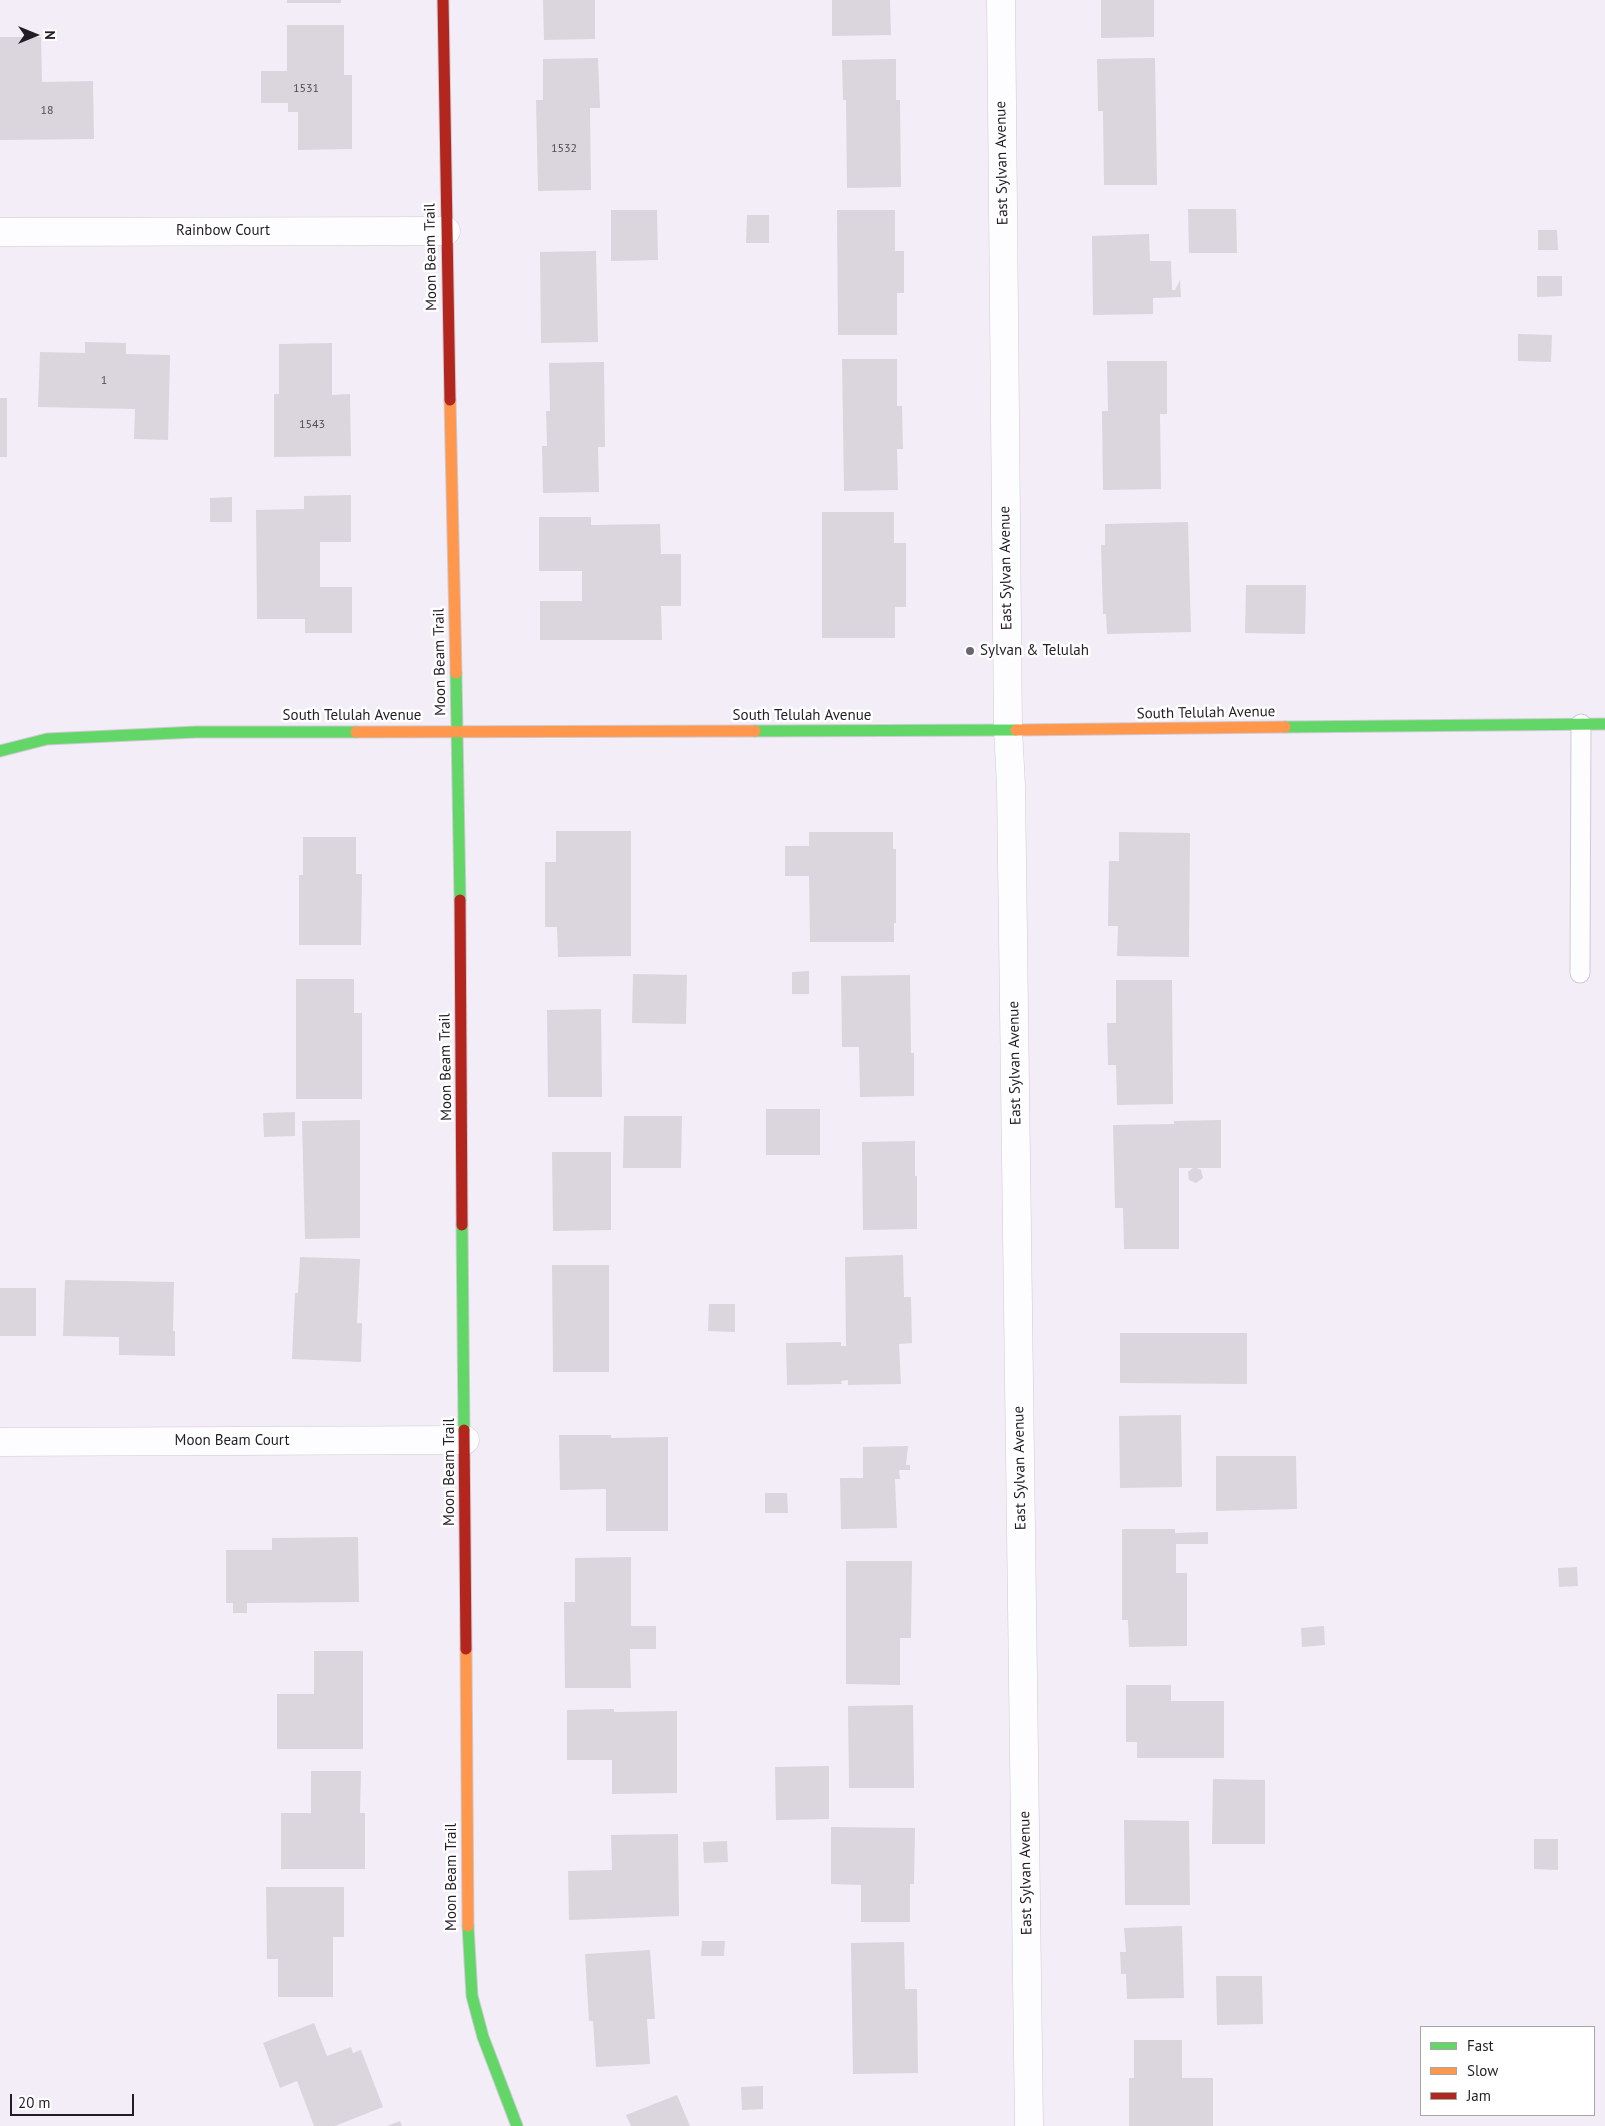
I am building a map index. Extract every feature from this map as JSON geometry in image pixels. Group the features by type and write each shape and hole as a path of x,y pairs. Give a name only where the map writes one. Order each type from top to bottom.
{"street":[{"name":"Moon Beam Trail","path":"443,0 456,731 459,797 468,1950 472,1996 483,2038 517,2126"},
{"name":"East Sylvan Avenue","path":"1001,0 1008,729 1011,786 1029,2126"},
{"name":"Rainbow Court","path":"0,232 446,231"},
{"name":"South Telulah Avenue","path":"0,751 47,739 128,734 1605,724"},
{"name":"Moon Beam Court","path":"0,1442 465,1440"}],"lane":[{"path":"1580,973 1581,724"}],"building":[{"path":"287,0 341,0 341,3 287,3"},
{"path":"543,0 595,0 595,39 544,40"},
{"path":"832,0 890,0 891,35 832,36"},
{"path":"1101,0 1154,0 1154,37 1101,38"},
{"path":"287,25 344,25 344,75 352,75 352,149 298,150 298,112 288,112 288,103 261,103 261,71 287,71"},
{"path":"0,37 41,37 42,82 93,81 94,139 0,140"},
{"path":"598,58 600,108 590,108 591,190 538,191 536,100 543,100 543,59"},
{"path":"1155,58 1157,185 1104,185 1103,111 1098,111 1097,59"},
{"path":"896,59 896,100 900,100 901,187 847,188 846,100 843,100 842,60"},
{"path":"1188,209 1236,209 1237,253 1189,253"},
{"path":"611,210 657,210 658,260 611,261"},
{"path":"837,210 895,210 895,251 904,251 904,293 897,293 897,335 838,335"},
{"path":"747,215 769,215 769,243 746,243"},
{"path":"1538,230 1557,230 1558,250 1538,250"},
{"path":"1149,234 1150,261 1171,261 1172,290 1175,290 1180,280 1181,297 1153,298 1153,314 1093,315 1092,236"},
{"path":"596,251 598,342 541,343 540,252"},
{"path":"1537,276 1562,276 1562,296 1537,297"},
{"path":"1518,334 1552,335 1551,362 1518,361"},
{"path":"85,342 126,343 126,354 170,355 168,440 134,439 135,409 38,407 40,352 85,353"},
{"path":"332,343 332,395 350,394 351,456 274,457 274,394 279,394 279,344"},
{"path":"842,359 897,359 897,406 902,406 903,449 897,449 898,490 844,491"},
{"path":"1107,361 1167,361 1167,414 1160,414 1161,489 1103,490 1102,411 1108,411"},
{"path":"604,362 605,447 598,447 599,492 543,493 542,446 547,446 546,411 550,411 549,363"},
{"path":"0,398 7,398 7,457 0,457"},
{"path":"351,495 351,542 320,542 320,587 352,587 352,633 305,633 305,619 257,619 256,510 304,509 304,496"},
{"path":"232,497 232,522 210,522 210,498"},
{"path":"822,512 894,512 894,543 906,543 906,607 895,607 895,638 822,638"},
{"path":"539,517 591,517 591,525 660,524 661,554 681,554 681,606 661,606 662,640 540,640 540,601 582,601 582,571 539,571"},
{"path":"1188,522 1191,632 1107,634 1106,614 1103,614 1101,545 1105,545 1105,524"},
{"path":"1246,585 1306,585 1305,634 1245,633"},
{"path":"556,831 631,831 631,956 558,957 557,927 545,927 545,862 556,862"},
{"path":"809,832 893,832 893,849 896,849 896,923 894,923 894,942 810,942 809,876 785,876 785,846 809,846"},
{"path":"1119,832 1190,833 1189,957 1117,956 1118,926 1108,926 1109,861 1119,861"},
{"path":"303,837 356,837 356,874 362,874 361,945 299,945 299,875 303,875"},
{"path":"809,971 809,994 792,994 792,972"},
{"path":"633,974 687,975 686,1024 632,1023"},
{"path":"910,975 911,1053 914,1053 914,1096 860,1097 859,1047 842,1047 841,976"},
{"path":"296,979 354,979 354,1013 362,1013 362,1099 296,1099"},
{"path":"1116,980 1172,980 1173,1104 1117,1105 1116,1065 1108,1065 1107,1023 1116,1023"},
{"path":"601,1009 602,1097 548,1097 547,1010"},
{"path":"766,1109 820,1109 820,1155 766,1155"},
{"path":"295,1112 295,1136 264,1137 263,1113"},
{"path":"624,1116 682,1116 681,1168 623,1168"},
{"path":"360,1120 360,1238 305,1239 302,1121"},
{"path":"1221,1120 1221,1168 1197,1168 1201,1170 1203,1178 1196,1183 1189,1180 1188,1172 1193,1168 1179,1168 1179,1249 1124,1249 1123,1208 1115,1208 1113,1125 1174,1124 1174,1121"},
{"path":"915,1141 917,1229 863,1230 862,1142"},
{"path":"552,1152 611,1152 611,1230 553,1231"},
{"path":"903,1255 904,1297 911,1297 912,1343 899,1344 901,1384 848,1385 848,1380 841,1381 842,1384 787,1385 786,1343 841,1342 841,1346 846,1346 845,1257"},
{"path":"300,1257 360,1259 357,1323 362,1323 361,1362 292,1359 295,1293 298,1293"},
{"path":"552,1265 609,1265 609,1372 553,1372"},
{"path":"65,1280 174,1282 173,1331 175,1331 175,1356 119,1355 119,1337 63,1336"},
{"path":"0,1288 36,1288 36,1336 0,1336"},
{"path":"709,1304 735,1304 735,1332 708,1331"},
{"path":"1120,1333 1247,1333 1247,1384 1120,1383"},
{"path":"1181,1415 1182,1487 1120,1488 1119,1416"},
{"path":"559,1435 611,1435 611,1438 668,1437 668,1531 606,1531 606,1489 560,1490"},
{"path":"908,1446 906,1465 910,1465 910,1470 899,1470 900,1479 895,1479 897,1528 841,1529 840,1478 863,1478 863,1447"},
{"path":"1216,1456 1296,1456 1297,1509 1216,1511"},
{"path":"765,1493 787,1493 788,1513 765,1513"},
{"path":"1122,1529 1175,1529 1175,1533 1208,1532 1208,1544 1176,1544 1176,1573 1187,1573 1187,1646 1129,1647 1128,1620 1122,1620"},
{"path":"358,1537 359,1602 247,1603 247,1613 233,1613 233,1603 226,1603 226,1550 272,1550 272,1538"},
{"path":"631,1557 631,1626 656,1626 656,1649 630,1649 631,1688 565,1688 564,1602 575,1602 575,1558"},
{"path":"846,1561 912,1561 911,1638 900,1638 900,1685 846,1684"},
{"path":"1577,1567 1578,1586 1559,1587 1558,1568"},
{"path":"1324,1626 1325,1645 1302,1647 1301,1628"},
{"path":"314,1651 363,1651 363,1749 277,1749 277,1694 314,1694"},
{"path":"1126,1685 1171,1685 1171,1701 1224,1701 1224,1758 1137,1758 1137,1742 1126,1742"},
{"path":"913,1705 914,1788 849,1788 848,1706"},
{"path":"614,1709 614,1712 677,1711 677,1793 612,1794 612,1760 567,1760 567,1710"},
{"path":"829,1766 829,1819 776,1820 775,1767"},
{"path":"311,1771 361,1771 360,1813 365,1813 365,1869 281,1869 281,1813 311,1813"},
{"path":"1213,1779 1265,1780 1265,1844 1212,1844"},
{"path":"1124,1820 1189,1821 1190,1905 1125,1905"},
{"path":"831,1827 915,1828 914,1884 910,1884 910,1922 861,1922 861,1885 831,1884"},
{"path":"678,1834 679,1916 569,1920 568,1871 612,1870 611,1835"},
{"path":"1534,1839 1558,1839 1558,1870 1534,1869"},
{"path":"727,1841 728,1862 704,1863 703,1842"},
{"path":"266,1887 344,1887 344,1937 333,1937 333,1997 278,1997 278,1959 267,1959"},
{"path":"1182,1926 1184,1998 1127,1999 1126,1974 1121,1974 1120,1952 1126,1952 1124,1928"},
{"path":"702,1941 725,1941 724,1956 701,1956"},
{"path":"904,1942 905,1989 917,1989 918,2073 853,2074 851,1943"},
{"path":"650,1950 655,2019 647,2019 650,2064 596,2067 593,2021 589,2021 585,1954"},
{"path":"1216,1976 1262,1976 1263,2024 1217,2025"},
{"path":"314,2023 327,2056 351,2047 353,2053 361,2050 383,2107 335,2126 314,2126 297,2081 280,2088 263,2043"},
{"path":"1134,2040 1182,2040 1182,2078 1213,2078 1213,2126 1129,2126 1129,2078 1134,2078"},
{"path":"763,2086 763,2109 742,2110 741,2087"},
{"path":"677,2095 690,2126 631,2126 626,2115"},
{"path":"400,2121 402,2126 387,2126"}],"traffic: fast":[{"path":"456,673 460,900"},
{"path":"1285,727 1605,724"},
{"path":"755,731 1016,730"},
{"path":"0,751 47,739 196,732 356,732"},
{"path":"462,1225 464,1430"},
{"path":"468,1926 472,1996 483,2037 517,2126"}],"traffic: slow":[{"path":"450,400 456,673"},
{"path":"1016,730 1285,727"},
{"path":"356,732 755,731"},
{"path":"466,1649 468,1926"}],"traffic: jam":[{"path":"443,0 450,400"},
{"path":"460,900 462,1225"},
{"path":"464,1430 466,1649"}],"place":[{"name":"Sylvan & Telulah","path":"970,651"}]}
